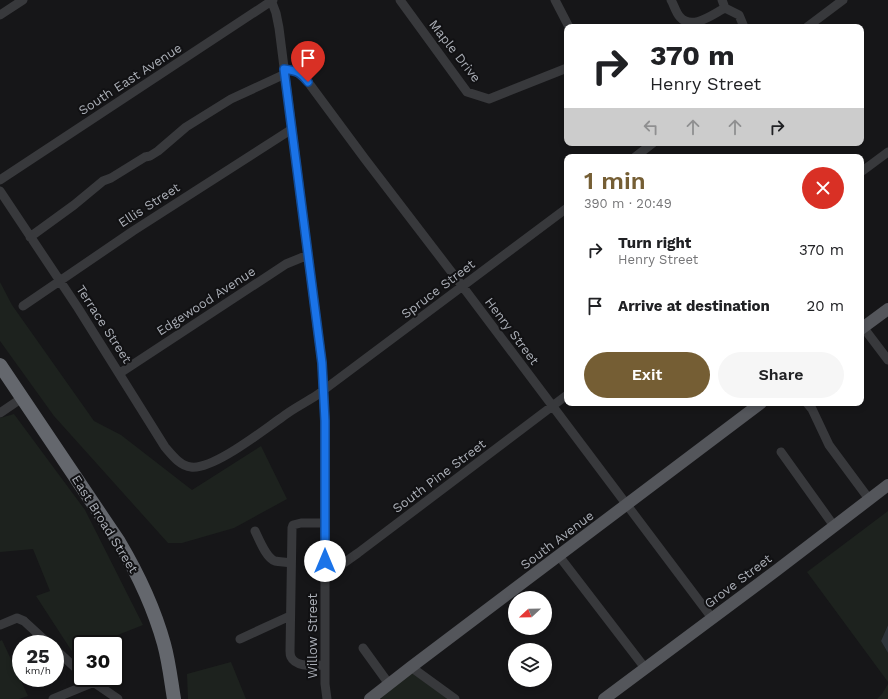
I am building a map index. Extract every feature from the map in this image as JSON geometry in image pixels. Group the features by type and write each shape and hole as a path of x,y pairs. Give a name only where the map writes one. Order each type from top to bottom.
{"highway":[{"name":"East Broad Street","path":"0,365 119,542 136,574 151,604 159,627 166,652 174,699"}],"main road":[{"path":"864,327 888,309"},
{"name":"South Avenue","path":"370,699 757,406"},
{"name":"Grove Street","path":"604,699 888,485"}],"street":[{"path":"0,15 23,0"},
{"name":"Willow Street","path":"272,0 279,28 322,363 325,421 325,684 328,699"},
{"name":"South East Avenue","path":"0,180 272,0"},
{"name":"Maple Drive","path":"400,0 468,92 489,100 564,69"},
{"path":"555,0 567,24"},
{"path":"671,0 680,17 688,22 698,23 724,4 739,15 743,24"},
{"path":"811,24 843,0"},
{"path":"30,237 103,181 158,151 186,127 231,99 284,72"},
{"name":"Henry Street","path":"284,72 297,72 301,74 308,82 365,160 463,287 712,618"},
{"name":"Ellis Street","path":"23,306 133,231 292,129"},
{"path":"638,154 649,146"},
{"path":"864,170 888,152"},
{"name":"Terrace Street","path":"0,191 120,373 165,447 177,460 189,467"},
{"name":"Spruce Street","path":"189,467 204,466 228,453 248,441 282,416 324,391 564,210"},
{"name":"Edgewood Avenue","path":"120,373 286,264 308,255"},
{"path":"864,330 888,360"},
{"name":"South Pine Street","path":"325,573 341,565 358,553 564,397"},
{"path":"0,413 22,398"},
{"path":"810,406 829,445 868,500"},
{"path":"781,452 834,526"},
{"path":"325,523 301,523 293,525 290,616 290,651 292,658 297,664 325,665"},
{"path":"255,531 268,556 274,560 291,563"},
{"path":"559,556 645,668"},
{"path":"240,639 290,616"},
{"path":"0,625 17,618 24,621 39,635"},
{"path":"363,648 389,684"},
{"path":"64,657 72,665"},
{"path":"411,667 456,699"},
{"path":"53,699 77,687"},
{"path":"101,687 118,699"}],"shaded area":[{"path":"0,282 12,305 94,421 121,435 192,490 261,446 287,499 234,528 182,543 168,543 54,416 0,341"},
{"path":"14,414 85,510 143,625 118,635 72,635 72,651 64,639 64,635 61,635 36,596 50,591 33,549 0,552 0,418"},
{"path":"888,511 888,625 881,641 888,653 888,682 807,572"},
{"path":"888,625 888,653 881,641"},
{"path":"2,640 12,662 12,687 24,687 28,696 19,699 0,699 0,641"},
{"path":"231,662 246,699 188,699 187,674"},
{"path":"411,667 455,699 382,699 377,694"},
{"path":"888,684 888,699 877,699 882,694"}],"route":[{"path":"308,82 301,74 293,70 284,69 322,363 325,421 325,561"}]}
